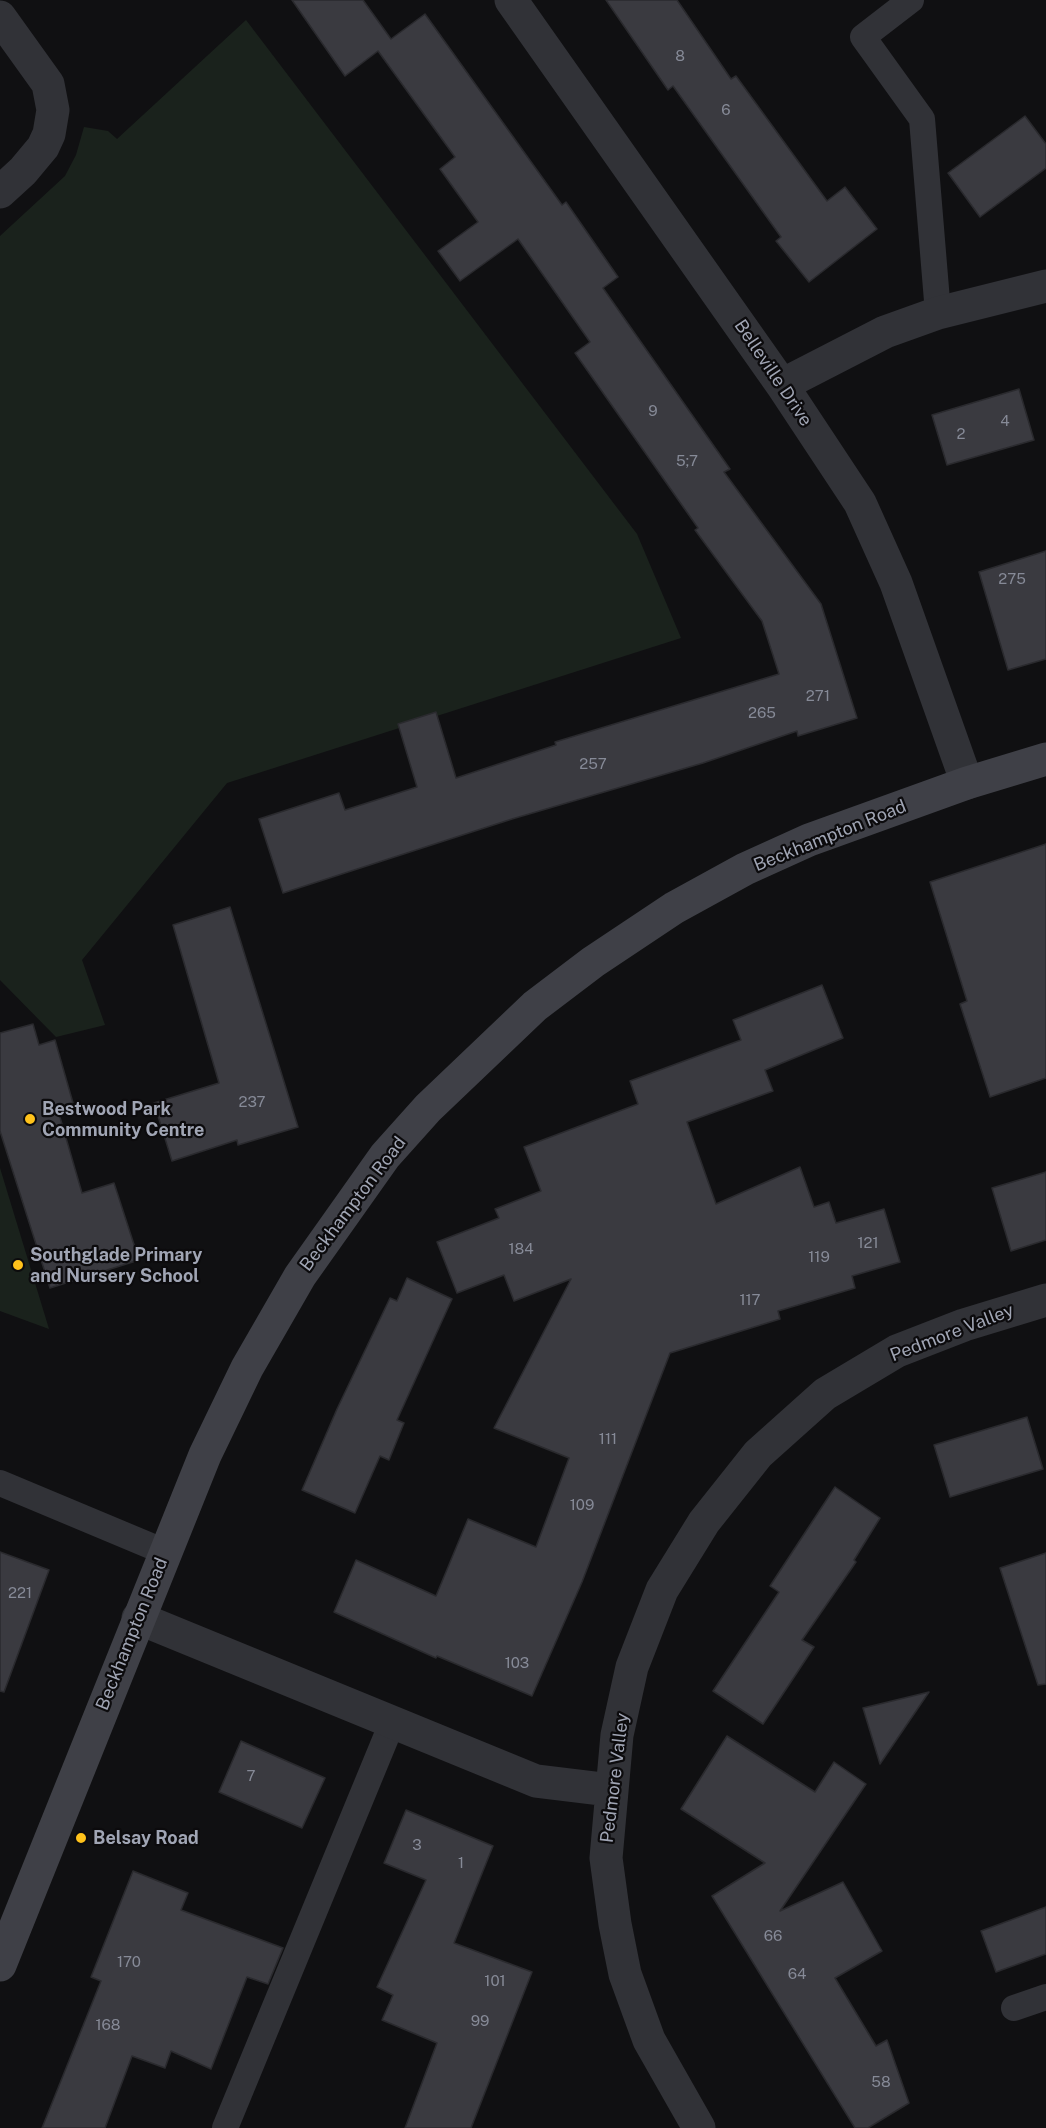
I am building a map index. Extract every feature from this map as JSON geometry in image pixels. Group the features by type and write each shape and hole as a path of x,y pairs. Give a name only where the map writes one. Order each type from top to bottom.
{"street":[{"name":"Belleville Drive","path":"510,0 782,385 860,503 896,583 967,783"},
{"path":"0,17 48,84 53,110 51,127 43,147 23,171 0,192"},
{"path":"782,385 885,332 938,313 1046,286"},
{"name":"Beckhampton Road","path":"1,1960 205,1455 228,1407 300,1276 385,1156 487,1050 535,1006 593,962 674,908 745,869 809,840 967,783 1046,759"},
{"name":"Pedmore Valley","path":"699,2128 649,2040 625,1974 606,1858 610,1790 617,1735 632,1667 662,1590 704,1522 758,1454 825,1394 897,1351 964,1325 1046,1300"},
{"path":"138,1618 536,1781 610,1790"}],"lane":[{"path":"911,0 863,37 922,119 938,313"},
{"path":"0,1483 165,1552"},
{"path":"225,2128 392,1723"},
{"path":"1014,2008 1046,1997"}],"shaded area":[{"path":"246,20 637,534 681,638 227,783 82,960 105,1025 56,1037 0,980 0,236 65,176 76,155 84,127 108,131 117,139"},
{"path":"0,1168 49,1329 0,1311"}],"building":[{"path":"292,0 363,0 391,39 425,14 562,205 566,202 618,277 603,288 730,469 724,472 821,604 857,718 798,736 797,731 703,763 512,819 283,893 259,819 339,793 345,810 417,787 398,724 436,712 456,778 556,745 555,742 779,674 762,621 695,530 698,528 575,353 590,342 518,239 460,281 438,251 478,222 440,169 455,157 378,51 345,76"},
{"path":"606,0 677,0 731,79 736,76 827,201 845,187 877,229 809,282 776,241 781,237 673,86 668,90"},
{"path":"1025,116 1046,144 1046,168 980,217 948,173"},
{"path":"1019,389 1034,440 947,465 932,415"},
{"path":"1046,551 1046,659 1008,670 979,572"},
{"path":"1046,844 1046,1078 990,1097 960,1004 967,1001 930,882"},
{"path":"230,907 298,1127 238,1145 237,1140 172,1161 154,1103 219,1083 173,925"},
{"path":"822,985 843,1038 765,1070 773,1091 687,1122 716,1204 800,1167 814,1207 829,1202 836,1223 884,1209 900,1262 852,1276 855,1288 778,1311 780,1319 670,1353 582,1582 532,1696 437,1656 436,1658 334,1612 356,1560 436,1596 468,1519 536,1547 569,1458 494,1428 571,1279 514,1301 504,1275 457,1293 437,1242 499,1218 495,1209 541,1191 524,1147 638,1104 630,1081 741,1040 733,1020"},
{"path":"33,1024 39,1045 55,1040 73,1103 57,1107 82,1193 114,1183 139,1260 50,1288 0,1131 0,1033"},
{"path":"1046,1172 1046,1240 1011,1251 992,1188"},
{"path":"407,1278 452,1299 397,1420 404,1423 389,1460 380,1456 355,1513 302,1490 337,1409 390,1298 397,1301"},
{"path":"1027,1417 1043,1469 950,1497 934,1445"},
{"path":"835,1487 880,1518 854,1560 856,1562 802,1640 814,1647 763,1724 713,1691 779,1592 770,1586"},
{"path":"0,1552 49,1570 4,1692 0,1691"},
{"path":"1046,1553 1046,1684 1038,1685 1000,1568"},
{"path":"929,1692 880,1764 863,1708"},
{"path":"727,1736 815,1792 834,1762 866,1784 780,1911 843,1882 882,1951 835,1978 876,2046 887,2040 909,2103 868,2128 855,2128 712,1896 765,1863 681,1809"},
{"path":"241,1741 325,1778 302,1828 219,1792"},
{"path":"406,1810 493,1846 454,1943 532,1972 471,2128 405,2128 437,2043 382,2020 393,1995 377,1987 426,1880 384,1863"},
{"path":"133,1871 188,1893 181,1910 283,1948 268,1984 247,1977 211,2069 171,2051 165,2068 132,2056 105,2128 42,2128 101,1981 91,1977"},
{"path":"1046,1907 1046,1954 996,1972 981,1931"}],"place":[{"name":"Bestwood Park Community Centre","path":"30,1119"},
{"name":"Southglade Primary and Nursery School","path":"18,1265"},
{"name":"Belsay Road","path":"81,1838"}]}
